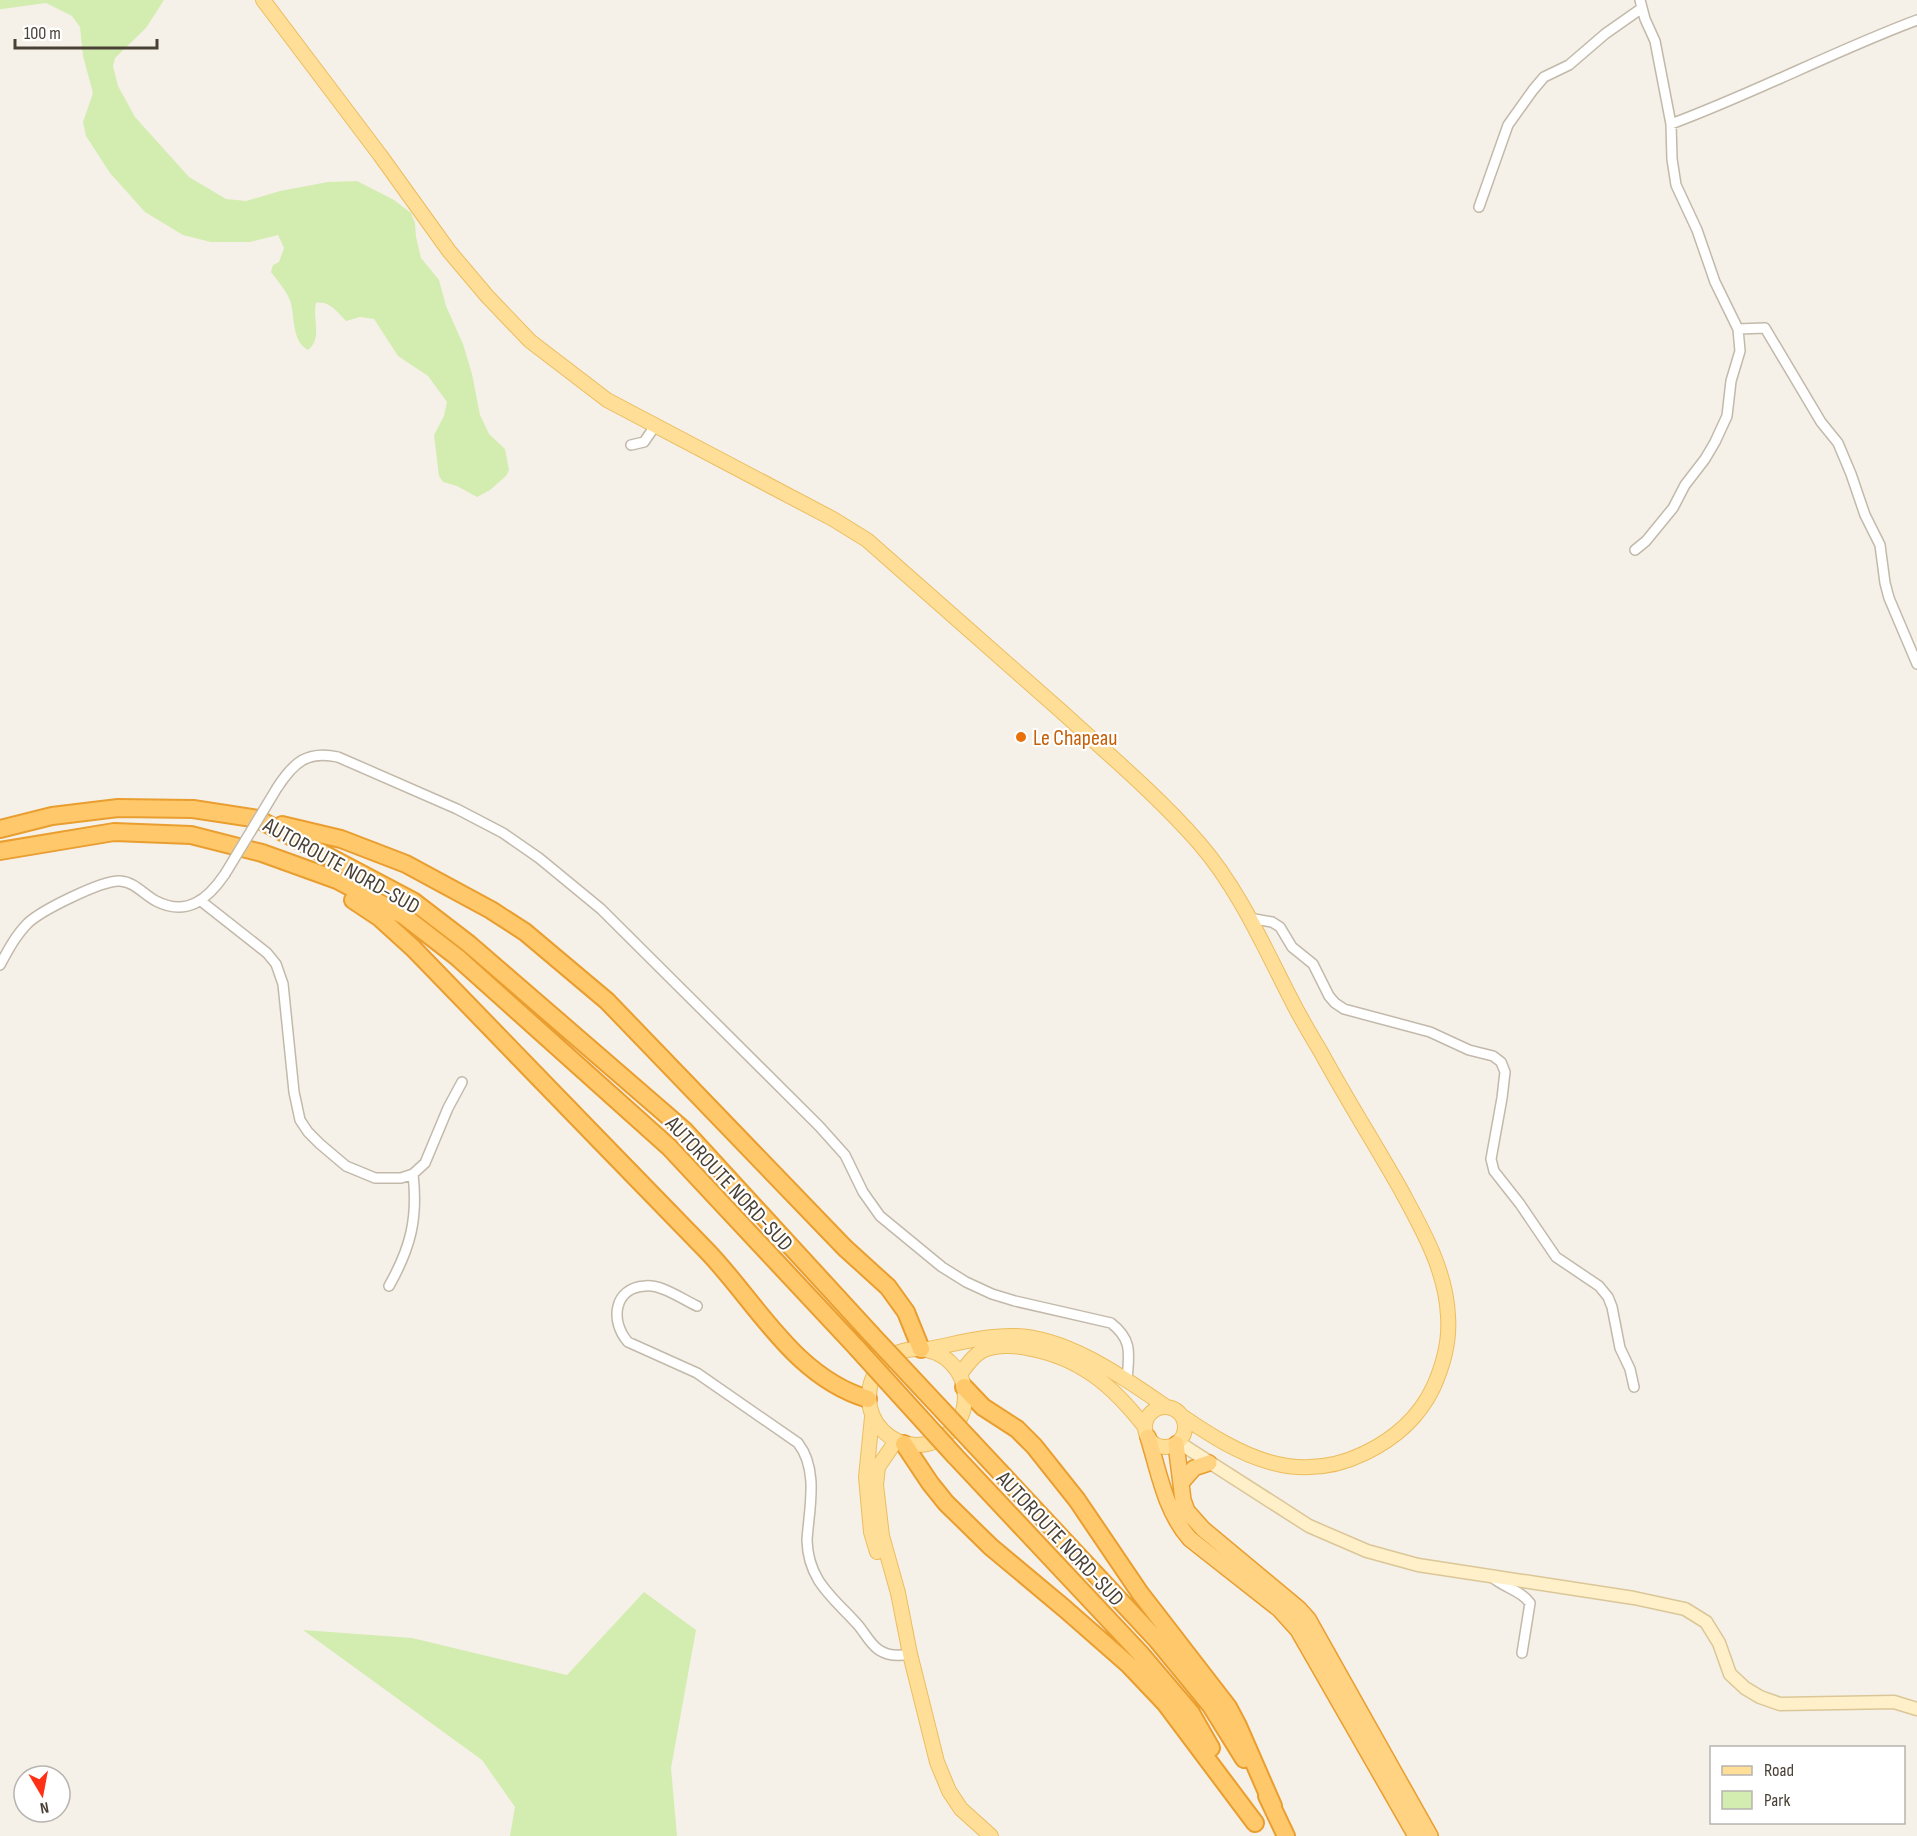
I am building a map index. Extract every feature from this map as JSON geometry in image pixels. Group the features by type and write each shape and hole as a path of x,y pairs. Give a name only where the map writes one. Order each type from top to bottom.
{"highway":[{"name":"AUTOROUTE NORD-SUD","path":"0,829 52,816 118,808 193,809 258,819 413,901 469,944 684,1130 1156,1639 1211,1706 1273,1806 1286,1836"},
{"path":"258,819 341,839 406,864 491,910 525,932 607,1001 845,1248 888,1287 906,1312 923,1349"},
{"name":"AUTOROUTE NORD-SUD","path":"0,851 114,832 191,835 262,853 347,885 404,916 457,957 669,1147 1140,1653 1191,1713 1258,1830"},
{"path":"262,853 335,887 380,918 405,940 722,1267 793,1353 839,1388 868,1399"},
{"path":"962,1381 983,1407 1026,1437 1077,1500 1125,1572 1228,1707 1273,1806"},
{"path":"1147,1432 1170,1507 1181,1529 1190,1539 1279,1609 1298,1630 1416,1836"},
{"path":"1181,1438 1181,1483 1187,1511 1194,1520 1308,1619 1430,1836"},
{"path":"900,1442 946,1503 991,1547 1129,1665 1165,1703 1258,1830"},
{"path":"1181,1483 1194,1468 1209,1463"}],"main road":[{"path":"263,0 449,251 487,296 530,341 562,368 608,400 833,519 867,540 1144,786 1200,844 1226,878 1249,918 1332,1072 1418,1221 1439,1270 1449,1317 1446,1348 1439,1374 1429,1395 1416,1415 1397,1433 1354,1459 1332,1464 1293,1467 1255,1458 1232,1448 1127,1380 1062,1347 1038,1338 996,1337 912,1349 894,1354 880,1365 871,1381 868,1399 872,1423 866,1477 871,1532 910,1654"},
{"path":"962,1381 974,1357 989,1349 1022,1347 1054,1354 1080,1365 1126,1403 1147,1432 1161,1446 1181,1438 1214,1437"},
{"path":"839,1388 872,1423 900,1442 931,1444 954,1429 965,1405 962,1381 945,1358 923,1349"},
{"path":"1147,1432 1151,1413 1165,1406"},
{"path":"1181,1438 1185,1421 1182,1416"},
{"path":"1181,1438 1209,1463 1308,1526 1341,1541 1391,1558 1634,1598 1685,1610 1706,1622 1719,1642 1730,1674 1745,1688 1760,1697 1780,1704 1894,1702 1917,1709"},
{"path":"900,1442 882,1459 876,1474 882,1536 898,1593 910,1654 937,1762 949,1791 961,1809 991,1836"}],"street":[{"path":"1479,207 1508,125 1533,90 1544,77 1569,65 1641,4 1655,41 1671,124 1672,159 1676,185 1715,282 1738,329 1740,351 1731,381 1727,416 1710,451 1685,485 1673,508 1646,541 1635,550"},
{"path":"1671,124 1747,94 1871,37 1917,20"},
{"path":"1738,329 1766,328 1821,422 1838,443 1865,515 1880,544 1887,591 1917,664"},
{"path":"631,445 644,442 655,426"},
{"path":"0,965 14,940 29,922 67,900 106,883 127,882 156,901 177,906 201,901 214,890 225,874 292,767 312,755 325,754 338,757 457,809 503,834 539,858 601,909 819,1126 844,1155 863,1192 880,1216 942,1267 975,1286 1015,1301 1111,1323 1120,1330 1129,1345 1127,1380"},
{"path":"201,901 267,953 281,973 296,1106 300,1120 308,1132 346,1166 375,1178 401,1178 413,1174 425,1163 448,1108 462,1082"},
{"path":"1249,918 1272,922 1280,927 1292,947 1313,964 1329,996 1344,1009 1430,1032 1469,1050 1493,1056 1501,1062 1505,1072 1491,1159 1494,1171 1556,1257 1599,1286 1608,1297 1620,1348 1630,1369 1634,1387"},
{"path":"389,1286 399,1270 413,1231 416,1203 413,1174"},
{"path":"697,1306 655,1286 634,1288 625,1294 619,1303 616,1324 620,1334 628,1342 718,1385 798,1443 808,1459 811,1470 807,1540 814,1576 878,1650 893,1655 910,1654"},
{"path":"1491,1576 1502,1585 1521,1593 1530,1603 1522,1653"}],"green space":[{"path":"0,0 164,0 146,28 115,58 113,66 118,86 135,117 189,177 226,199 246,201 280,191 328,182 357,181 394,200 411,213 421,258 439,280 446,306 463,344 480,415 489,434 505,449 509,470 506,476 490,490 477,497 457,486 443,482 439,476 434,435 444,416 447,402 428,376 398,356 374,319 360,317 346,321 329,305 316,303 315,340 308,350 302,345 296,333 291,303 271,272 273,265 279,262 284,248 278,235 250,242 211,242 183,235 145,212 110,173 86,136 83,122 93,93 83,56 80,27 72,16 46,3 0,9"},
{"path":"644,1592 696,1630 671,1768 677,1836 510,1836 515,1807 482,1760 303,1630 412,1638 567,1675"}],"place":[{"name":"Le Chapeau","path":"1021,737"}]}
